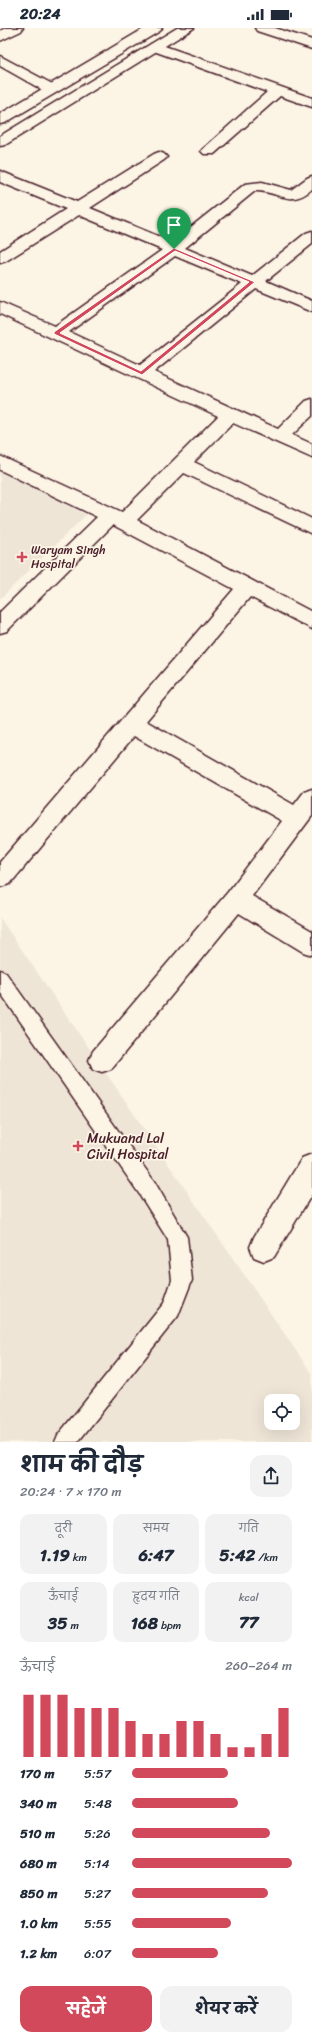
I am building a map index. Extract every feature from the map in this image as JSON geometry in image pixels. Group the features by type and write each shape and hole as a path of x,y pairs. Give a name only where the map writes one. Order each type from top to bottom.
{"street":[{"path":"0,37 16,28"},
{"path":"0,120 155,28"},
{"path":"0,142 187,28"},
{"path":"262,28 312,45"},
{"path":"156,47 312,103"},
{"path":"0,60 52,90"},
{"path":"209,150 278,90"},
{"path":"0,258 160,157"},
{"path":"0,176 312,307"},
{"path":"56,333 174,249 250,187 265,186 291,194 298,193 312,181"},
{"path":"142,373 253,282 312,236"},
{"path":"0,307 312,452"},
{"path":"280,438 312,405"},
{"path":"0,625 117,519 182,464 231,414"},
{"path":"0,462 117,519 246,588 312,621"},
{"path":"182,464 312,527"},
{"path":"2,877 246,588"},
{"path":"131,723 297,818"},
{"path":"102,1060 236,899 312,799"},
{"path":"236,899 312,944"},
{"path":"264,1247 312,1168"}],"lane":[{"path":"0,978 147,1188 177,1237 182,1280 171,1309 65,1442"}],"shaded area":[{"name":"Waryam Singh Hospital","path":"0,466 86,515 0,599"},
{"name":"Mukuand Lal Civil Hospital","path":"0,918 312,1374 312,1442 0,1442"}],"place":[{"name":"Waryam Singh Hospital","path":"22,557"},
{"name":"Mukuand Lal Civil Hospital","path":"78,1146"}],"route":[{"path":"174,249 253,282 142,373 56,333 174,249"}]}
